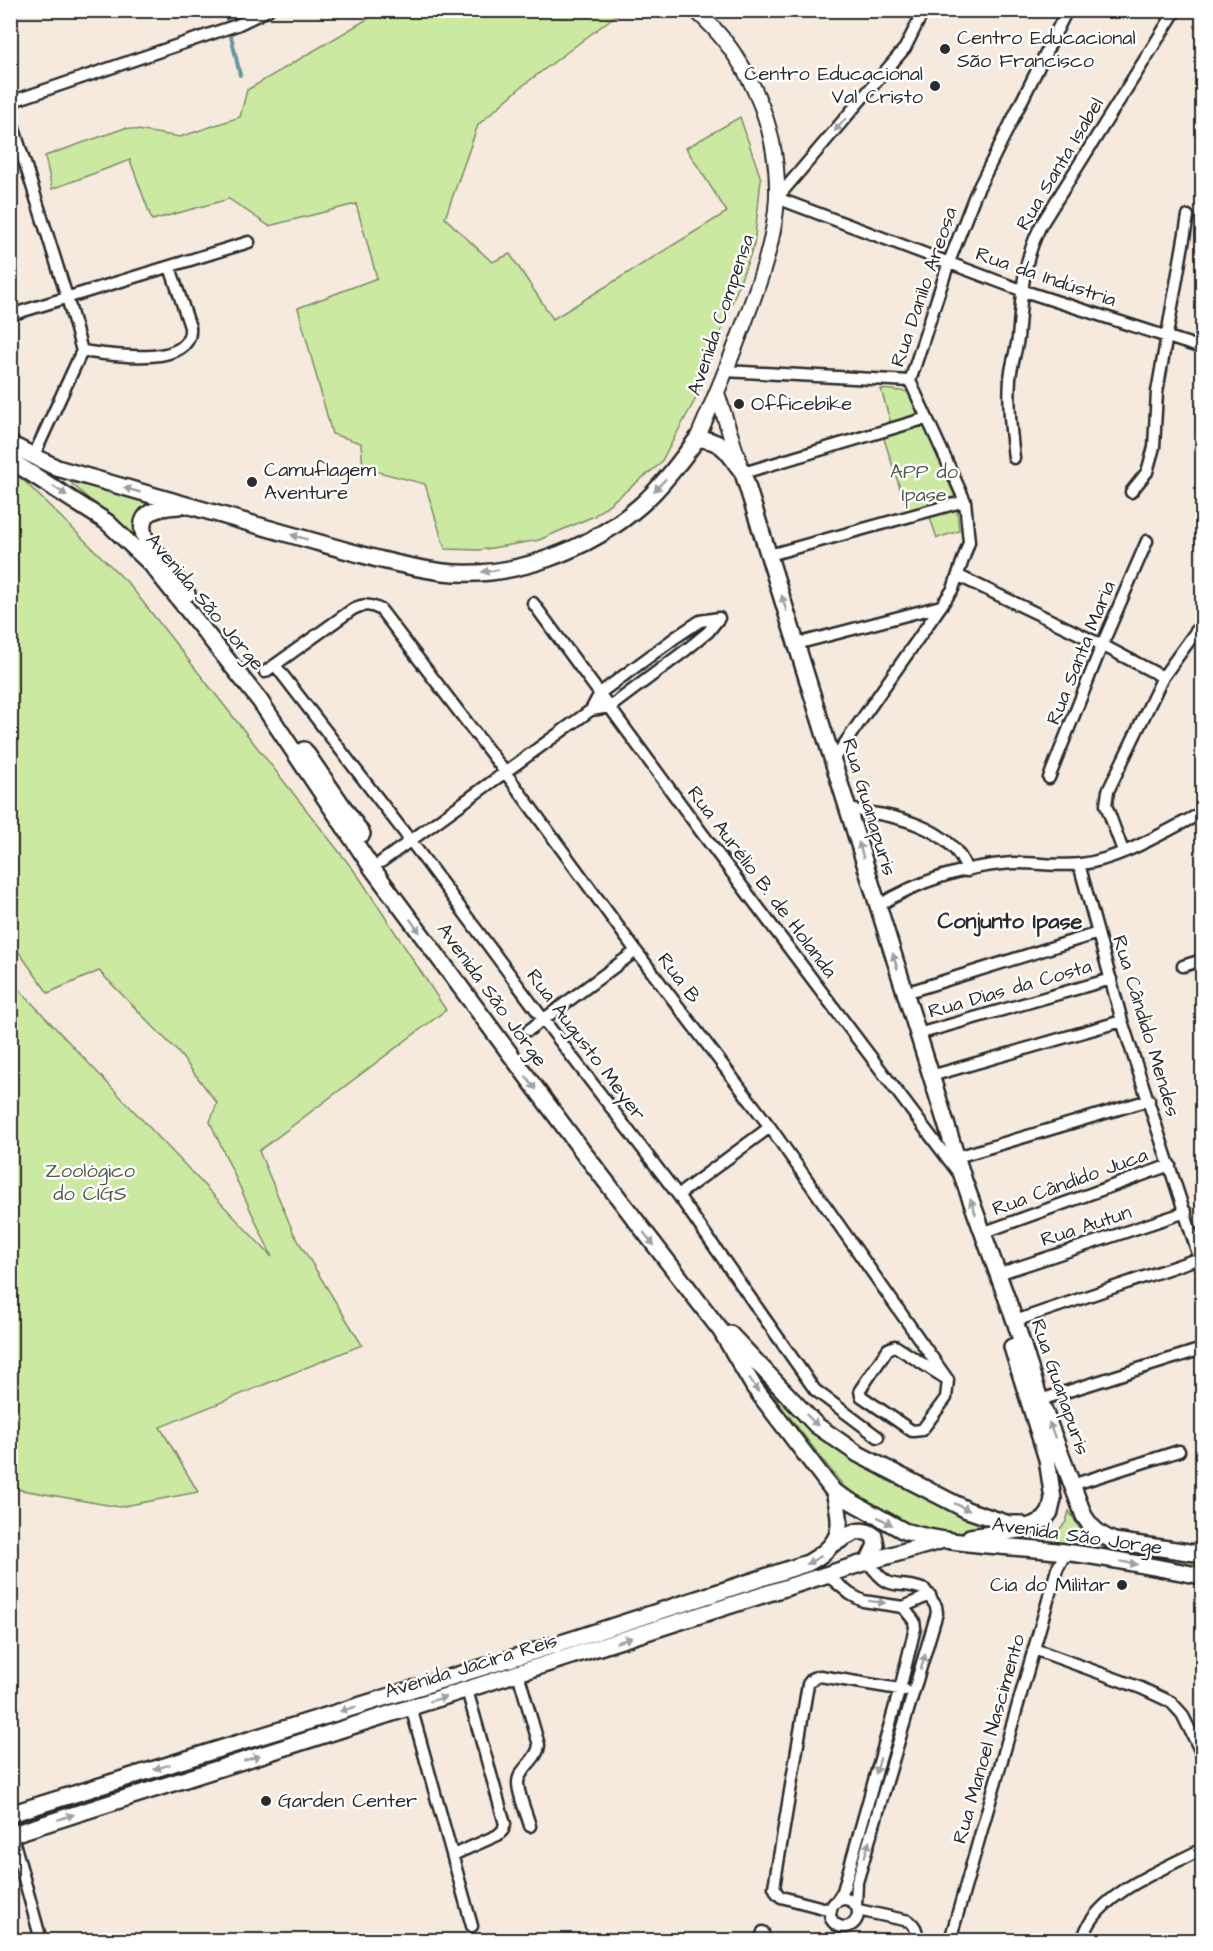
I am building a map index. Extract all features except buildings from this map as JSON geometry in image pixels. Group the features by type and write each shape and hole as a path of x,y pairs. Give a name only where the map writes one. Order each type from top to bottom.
{"main road":[{"path":"696,439 709,439 723,446 743,473"},
{"name":"Avenida Compensa","path":"34,456 57,468 382,560 445,572 478,572 510,568 545,559 613,526 662,484 696,439"},
{"path":"10,444 34,456"},
{"name":"Avenida São Jorge","path":"10,460 107,522 151,564 260,701 372,868 618,1199 699,1301 721,1331 754,1387 834,1492 904,1531 945,1540 1071,1553 1203,1576"},
{"name":"Rua Guanapuris","path":"743,473 964,1181 1015,1321 1040,1400 1084,1516 1091,1527 1102,1536 1114,1541"},
{"path":"188,506 153,511 144,518 141,528 145,538 322,774 392,880 402,908"},
{"name":"Rua Guanapuris","path":"982,1233 991,1277 1047,1459 1052,1484 1053,1499 1050,1512 1044,1520 1035,1524"},
{"path":"699,1301 816,1425 858,1454 967,1510 1009,1524 1035,1524"},
{"path":"834,1492 840,1519 835,1543"},
{"name":"Avenida São Jorge","path":"945,1540 1019,1530 1035,1524"},
{"name":"Avenida Jacira Reis","path":"10,1814 793,1569 821,1556 835,1543 863,1530 874,1536 876,1545 868,1562"},
{"name":"Avenida Jacira Reis","path":"11,1835 868,1562 945,1540"},
{"name":"Avenida São Jorge","path":"1114,1541 1203,1554"}],"street":[{"path":"10,102 237,25 268,10"},
{"name":"Avenida Compensa","path":"695,10 724,39 752,84 768,131 777,198 764,269 717,393 696,439"},
{"path":"777,198 905,48 924,10"},
{"name":"Rua Danilo Areosa","path":"832,760 953,589 959,576 969,542 965,501 910,381 949,262 975,195 1067,10"},
{"name":"Rua Santa Isabel","path":"1014,458 1009,406 1010,387 1025,264 1032,244 1041,225 1176,10"},
{"path":"10,116 82,351 34,456"},
{"name":"Rua da Indústria","path":"777,198 1021,290 1203,348"},
{"path":"1131,492 1147,472 1154,447 1157,393 1188,216"},
{"path":"10,315 249,242"},
{"path":"82,351 150,357 168,353 184,345 190,333 190,327 170,267"},
{"path":"725,371 910,381"},
{"name":"Rua Guanapuris","path":"717,393 743,473"},
{"path":"743,473 927,418"},
{"path":"769,555 965,501"},
{"name":"Rua Santa Maria","path":"1049,778 1101,645 1147,542"},
{"path":"959,576 1163,677"},
{"name":"Rua Aurélio B. de Holanda","path":"533,603 964,1181"},
{"name":"Rua B","path":"275,665 353,609 363,605 373,605 381,610 770,1127 948,1380"},
{"path":"796,644 941,606"},
{"path":"381,862 591,710 610,706 686,650 708,632 719,618 700,621 600,693 591,710"},
{"path":"1123,851 1106,806 1106,798 1163,677 1203,623"},
{"path":"265,672 275,665"},
{"name":"Rua Augusto Meyer","path":"275,665 678,1195 815,1390 878,1437"},
{"path":"848,809 890,815 930,830 958,853 967,871"},
{"path":"878,906 912,887 967,871 1012,863 1079,864 1099,860 1203,813"},
{"name":"Rua Cândido Mendes","path":"1079,864 1122,1021 1201,1262"},
{"path":"905,993 1098,933"},
{"path":"529,1030 636,951"},
{"path":"1183,966 1203,960"},
{"name":"Rua Dias da Costa","path":"918,1034 1112,979"},
{"path":"931,1076 1122,1021"},
{"path":"957,1157 1149,1100"},
{"path":"678,1195 770,1127"},
{"name":"Rua Cândido Juca","path":"982,1233 1170,1165"},
{"name":"Rua Autun","path":"998,1274 1186,1212"},
{"path":"1015,1321 1201,1262"},
{"path":"895,1346 948,1380 946,1398 922,1430 912,1431 861,1396 860,1390 888,1349 895,1346"},
{"path":"1040,1400 1203,1349"},
{"path":"1072,1485 1179,1451"},
{"name":"Rua Manoel Nascimento","path":"950,1941 1057,1569 1063,1558 1071,1553"},
{"path":"868,1562 886,1583 919,1587 925,1590 936,1606 937,1613 857,1882 857,1908 854,1923 846,1927 837,1925 831,1914 843,1891 915,1628 914,1621 903,1607"},
{"path":"827,1575 850,1594 863,1601 903,1607 930,1595"},
{"path":"1034,1649 1150,1691 1171,1701 1182,1714 1203,1754"},
{"path":"518,1673 538,1745 538,1751 520,1776 518,1783 530,1826"},
{"path":"914,1692 820,1677 813,1678 808,1684 774,1887 781,1897 834,1906 849,1900 857,1908 909,1921 916,1929 916,1941"},
{"path":"453,1855 498,1835 505,1824 467,1690"},
{"path":"411,1707 472,1926"},
{"path":"11,1835 41,1941"},
{"path":"1083,1941 1090,1921 1101,1907 1117,1894 1203,1849"}],"green space":[{"path":"623,10 521,87 478,125 445,218 492,262 510,254 553,319 727,212 686,148 740,117 761,179 754,245 695,400 660,464 594,516 539,540 480,550 445,549 425,484 363,468 361,443 332,434 298,308 377,278 356,204 269,226 229,199 152,220 130,160 52,189 45,156 125,128 180,137 240,117 247,90 381,11"},
{"name":"APP do Ipase","path":"881,389 910,392 956,499 959,531 937,538 927,509 908,513 884,439 893,431"},
{"name":"Zoológico do CIGS","path":"11,471 16,473 128,583 359,877 446,1010 259,1151 294,1234 362,1345 160,1427 198,1492 119,1507 11,1488 11,981 272,1257 210,1122 217,1103 178,1052 99,971 48,993 16,948 11,949"},
{"path":"64,476 159,504 137,519 134,532 162,568"},
{"path":"750,1366 852,1456 886,1480 971,1518 1010,1527 952,1534 928,1530 907,1524 848,1492"},
{"path":"1069,1511 1080,1529 1102,1544 1202,1560 1202,1570 992,1540 1058,1531 1066,1522"}],"waterway":[{"path":"225,10 240,75"}],"place":[{"name":"Centro Educacional São Francisco","path":"945,49"},
{"name":"Centro Educacional Val Cristo","path":"935,86"},
{"name":"Officebike","path":"739,404"},
{"name":"Camuflagem Aventure","path":"252,482"},
{"name":"Cia do Militar","path":"1122,1585"},
{"name":"Garden Center","path":"266,1801"}],"district":[{"name":"Conjunto Ipase","path":"1010,921"}]}
